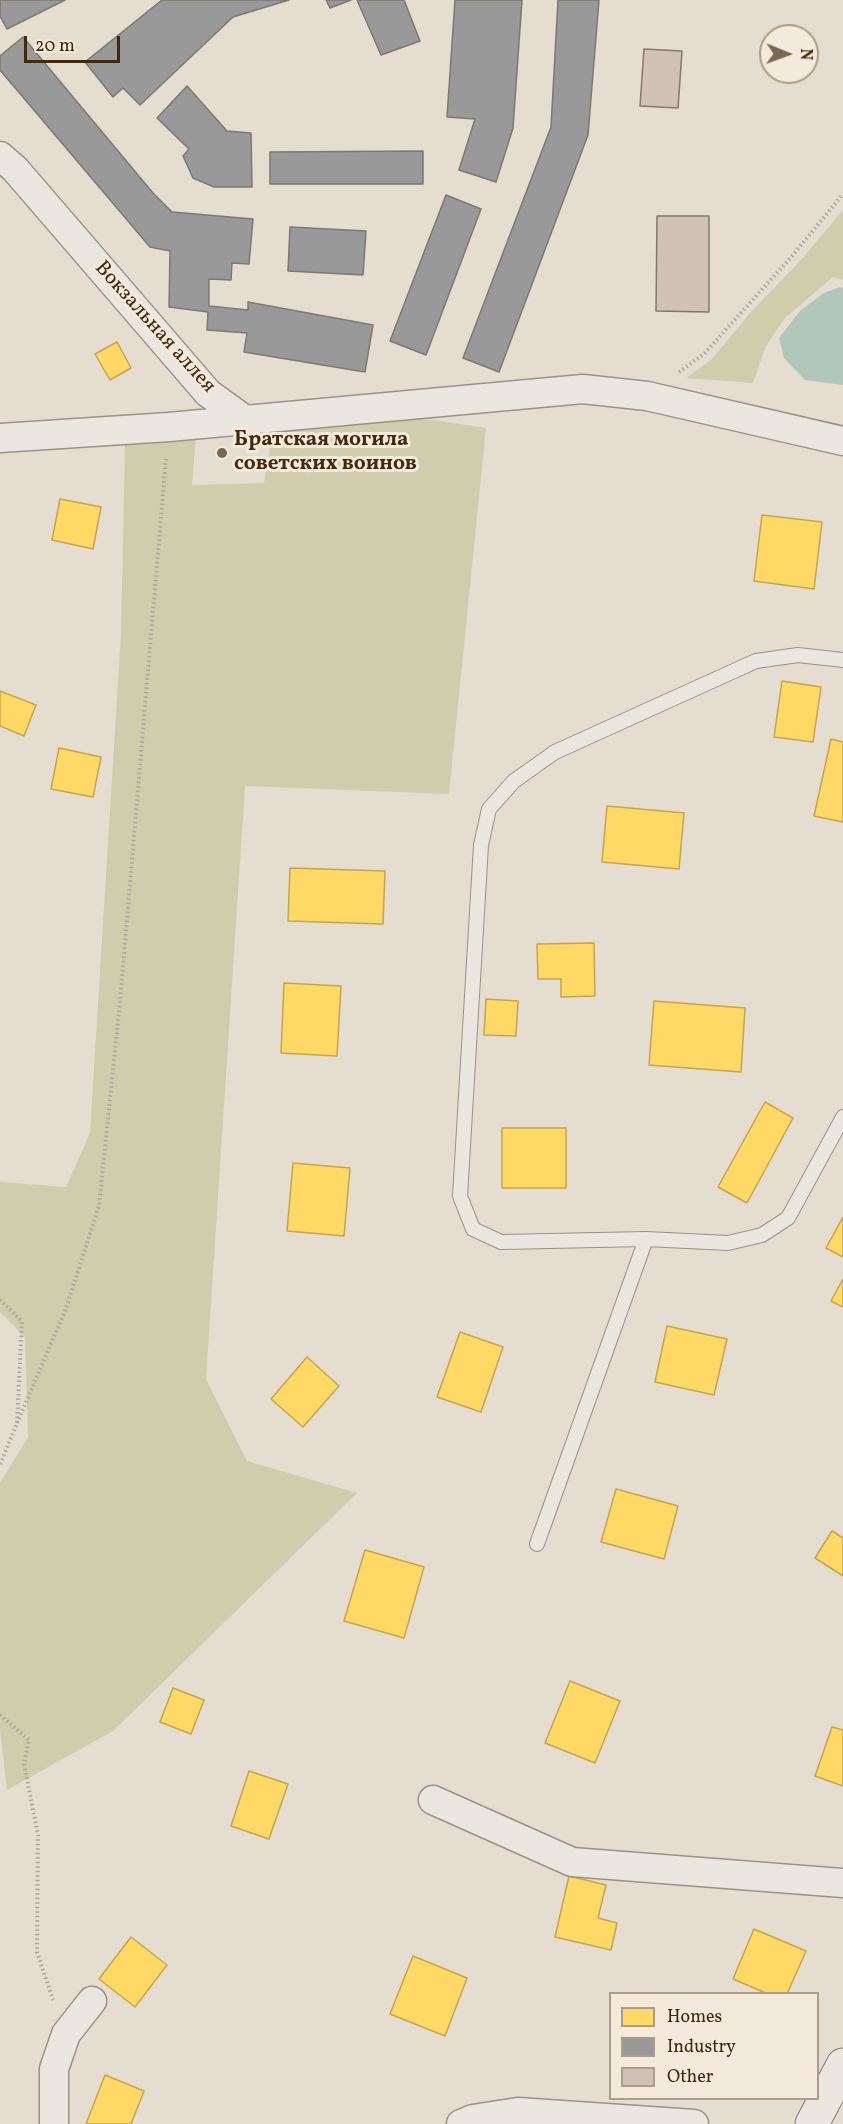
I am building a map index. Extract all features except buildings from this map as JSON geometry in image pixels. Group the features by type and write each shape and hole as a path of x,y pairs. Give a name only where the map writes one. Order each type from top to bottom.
{"main road":[{"path":"812,2124 843,2065"}],"street":[{"name":"Вокзальная аллея","path":"0,156 23,178 208,393 245,420"},
{"path":"245,420 583,389 646,396 843,441"},
{"name":"Вокзальная аллея","path":"0,438 245,420"},
{"path":"433,1800 572,1862 843,1883"},
{"path":"54,2124 54,2069 66,2034 92,2001"},
{"path":"461,2124 473,2119 518,2112 694,2124"}],"lane":[{"path":"843,660 798,655 756,661 555,752 514,781 489,808 482,844 460,1196 473,1229 501,1242 646,1239 728,1243 762,1234 788,1218 843,1117"},
{"path":"537,1544 646,1239"}],"path":[{"path":"646,396 704,354 793,255 843,194"},
{"path":"0,1465 65,1311 99,1206 120,1002 169,427"},
{"path":"0,1300 22,1321 17,1423"},
{"path":"0,1715 29,1740 24,1764 38,1834 36,1952 66,2034"}],"shaded area":[{"path":"843,210 843,280 833,277 785,318 766,346 753,383 686,378 711,360"},
{"path":"843,288 843,385 805,380 784,358 779,338 800,311 824,293"},
{"path":"401,415 486,428 449,794 245,786 206,1379 247,1461 357,1493 113,1731 7,1790 0,1730 0,1483 28,1437 25,1337 0,1312 0,1182 66,1187 90,1133 121,633 125,443 196,435 192,485 264,483 273,430"}],"place":[{"name":"Братская могила советских воинов","path":"222,453"}]}
